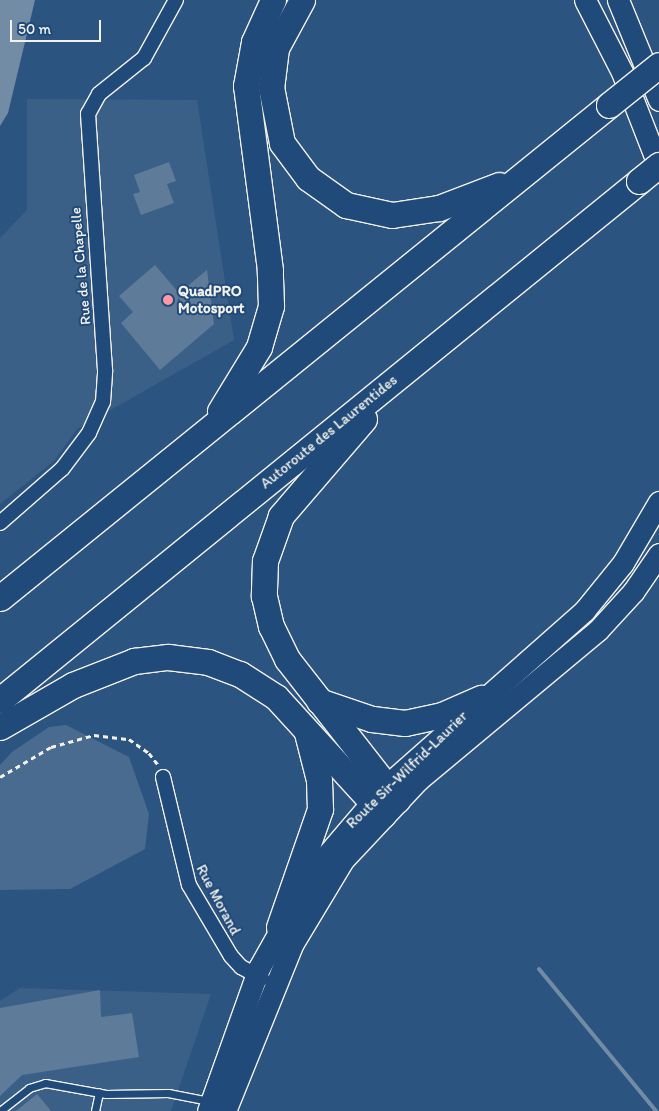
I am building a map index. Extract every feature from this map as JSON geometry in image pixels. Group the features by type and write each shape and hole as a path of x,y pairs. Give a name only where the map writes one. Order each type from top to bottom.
{"highway":[{"path":"209,428 254,356 271,306 270,270 246,86 254,42 273,0"},
{"path":"302,0 276,48 271,100 274,122 287,154 316,186 358,209 403,215 439,208 518,178"},
{"path":"0,598 659,65"},
{"name":"Autoroute des Laurentides","path":"0,700 659,166"},
{"path":"384,801 319,701 286,659 271,626 263,583 267,549 288,505 414,364"},
{"path":"0,727 94,674 134,661 168,657 208,662 240,674 276,697 305,728 384,801"},
{"path":"319,701 372,719 405,723 442,715 481,698"},
{"path":"279,927 320,809 319,780 305,728"}],"main road":[{"path":"585,0 618,64 659,166"},
{"path":"618,0 659,100"},
{"name":"Route Sir-Wilfrid-Laurier","path":"218,1107 265,979 279,927 314,870 384,801 481,698 595,599 624,563 659,502"},
{"name":"Route Sir-Wilfrid-Laurier","path":"265,979 321,892 384,801 592,635 633,592 659,554"}],"street":[{"name":"Rue de la Chapelle","path":"0,523 62,469 89,432 103,402 105,370 88,114 98,94 144,58 176,0"},
{"name":"Rue Morand","path":"163,776 188,885 231,956 265,979"}],"lane":[{"path":"0,1111 36,1084 99,1092 168,1093 218,1107"},
{"path":"95,1111 99,1092"}],"path":[{"path":"0,777 51,747 94,735 117,735 140,744 158,763 163,776"}],"shaded area":[{"path":"0,0 35,0 8,113 0,126"},
{"path":"27,99 197,100 234,340 77,429 54,461 0,504 0,238 27,210"},
{"path":"66,725 129,757 149,814 145,849 70,889 0,890 0,765 12,752 49,727"},
{"path":"20,988 211,994 171,1111 0,1111 0,1001"}],"building":[{"path":"169,162 176,181 167,184 174,203 141,215 133,194 140,192 134,175"},
{"path":"155,265 179,293 207,270 214,324 160,370 121,323 133,312 119,296"},
{"path":"100,990 101,1017 132,1013 139,1057 22,1075 0,1096 0,1008"},
{"path":"37,1094 51,1111 16,1111"}],"waterway":[{"path":"539,969 656,1111"}],"place":[{"name":"QuadPRO Motosport","path":"168,300"}]}
